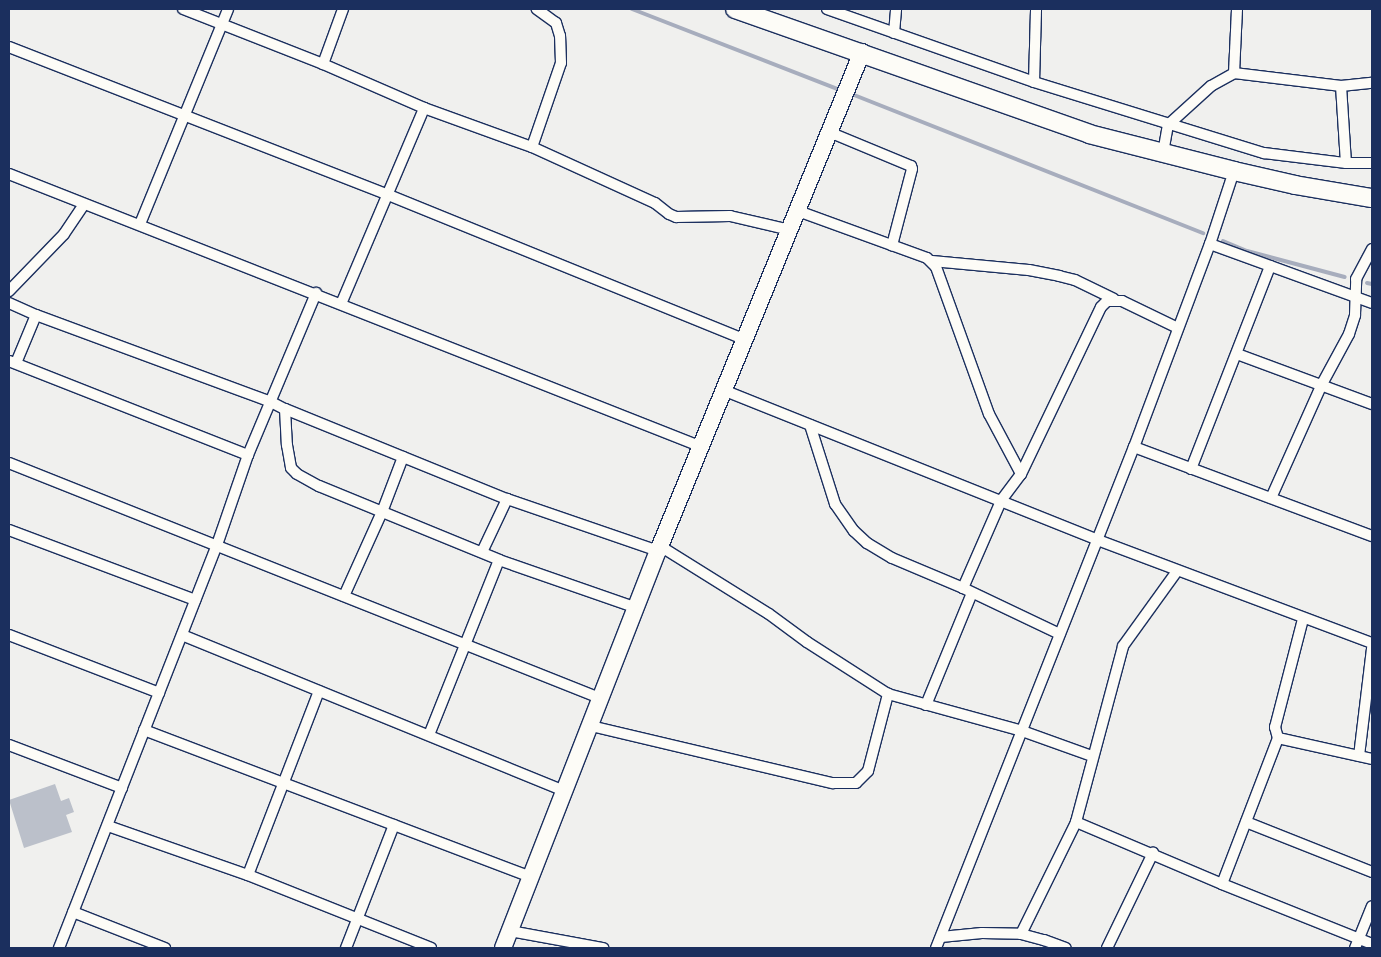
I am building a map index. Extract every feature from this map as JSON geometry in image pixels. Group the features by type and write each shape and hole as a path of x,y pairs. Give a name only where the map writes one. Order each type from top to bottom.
{"highway":[{"path":"735,9 862,52 1089,134 1295,185 1372,198"}],"main road":[{"path":"504,948 659,549 862,52"}],"street":[{"path":"183,9 323,64 424,108 532,146 655,203 676,217 730,216 790,230"},
{"path":"140,224 228,9"},
{"path":"323,64 343,9"},
{"path":"532,146 561,63 560,36 556,23 537,9"},
{"path":"827,9 1034,82 1122,108 1168,125 1264,153 1346,163 1372,163"},
{"path":"894,33 896,9"},
{"path":"1034,82 1036,9"},
{"path":"1234,73 1237,9"},
{"path":"9,47 386,194 745,340"},
{"path":"1163,153 1168,125 1211,86 1234,73 1341,86 1372,82"},
{"path":"1341,86 1346,163"},
{"path":"341,304 424,108"},
{"path":"829,132 911,166 912,169 892,245"},
{"path":"936,948 1060,634 1095,539 1134,446 1210,244 1234,171"},
{"path":"9,174 316,293 702,447"},
{"path":"9,291 64,234 84,204"},
{"path":"798,212 892,245 932,262 1029,270 1075,280 1178,328"},
{"path":"1210,244 1372,303"},
{"path":"1271,498 1322,384 1349,334 1355,315 1357,276 1371,252"},
{"path":"932,262 989,414 1020,474"},
{"path":"1191,469 1270,266"},
{"path":"59,948 217,545 269,401 316,293"},
{"path":"926,705 1001,501 1020,474 1101,307 1107,300 1114,299"},
{"path":"9,302 36,315 269,401 507,499 659,549 769,614 806,642 888,694 1022,731 1092,756"},
{"path":"36,315 12,362 248,455"},
{"path":"1237,354 1372,404"},
{"path":"723,390 1177,571 1372,643"},
{"path":"285,409 286,445 291,468 297,474 319,486 499,560 637,608"},
{"path":"810,425 834,504 854,532 876,550 892,558 1060,634"},
{"path":"1134,446 1372,536"},
{"path":"344,596 382,512 403,457"},
{"path":"9,464 602,699"},
{"path":"482,552 507,499"},
{"path":"9,530 195,600"},
{"path":"429,735 499,560"},
{"path":"1021,934 1076,822 1092,756 1123,646 1177,571"},
{"path":"1222,884 1278,738 1275,727 1303,619"},
{"path":"9,635 159,693"},
{"path":"182,635 565,791"},
{"path":"1359,756 1372,648"},
{"path":"248,875 319,691"},
{"path":"591,726 833,783 856,783 868,771 888,694"},
{"path":"144,730 531,877"},
{"path":"1278,738 1372,759"},
{"path":"9,745 122,788"},
{"path":"1076,822 1153,853 1357,944 1372,944"},
{"path":"1246,822 1372,872"},
{"path":"346,948 394,825"},
{"path":"108,826 248,875 431,948"},
{"path":"1107,948 1153,853"},
{"path":"1357,944 1372,906"},
{"path":"73,912 165,948"},
{"path":"510,931 603,948"},
{"path":"941,937 982,933 1021,934 1066,948"}],"building":[{"path":"55,784 61,801 69,798 74,812 66,815 72,832 24,848 9,800"}],"waterway":[{"path":"632,9 842,91"},
{"path":"849,93 1203,233"},
{"path":"1223,241 1247,251 1345,277"},
{"path":"1367,283 1372,284"}]}
